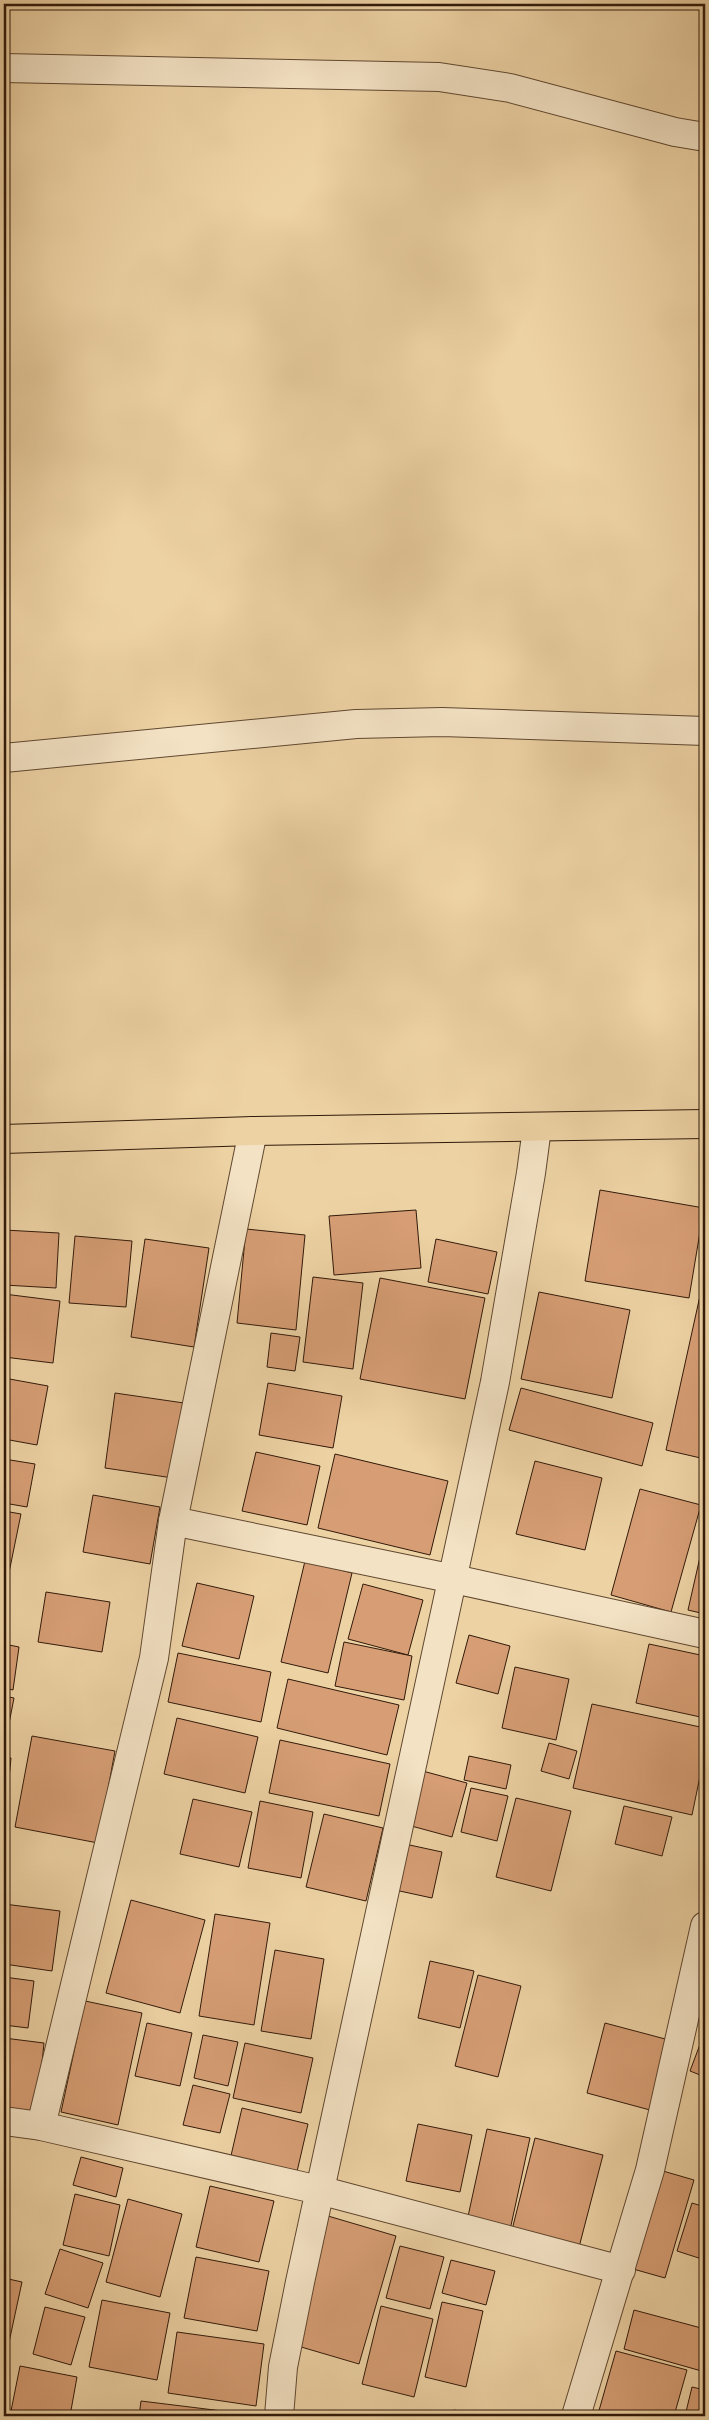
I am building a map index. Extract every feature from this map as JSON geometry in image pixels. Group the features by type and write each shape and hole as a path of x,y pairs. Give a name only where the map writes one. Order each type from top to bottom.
{"highway":[{"path":"4,1139 253,1131 705,1124"}],"street":[{"path":"4,68 439,77 510,88 675,132 705,137"},
{"path":"4,758 356,724 442,722 705,731"},
{"path":"279,2416 283,2367 319,2190 400,1810 454,1579 495,1382 531,1174 537,1128"},
{"path":"41,2126 154,1658 173,1521 253,1131"},
{"path":"173,1521 454,1579 705,1634"},
{"path":"576,2416 650,2170 701,1965 705,1926"},
{"path":"4,2121 41,2126 319,2190 621,2270"}],"building":[{"path":"600,1190 704,1208 689,1298 585,1281"},
{"path":"416,1210 421,1268 334,1275 329,1216"},
{"path":"246,1229 305,1235 296,1330 237,1323"},
{"path":"4,1230 59,1233 56,1288 4,1285"},
{"path":"75,1236 132,1241 126,1307 69,1303"},
{"path":"145,1239 209,1248 194,1347 131,1337"},
{"path":"436,1239 497,1252 488,1294 428,1282"},
{"path":"705,1273 705,1459 666,1450"},
{"path":"313,1277 363,1283 353,1369 303,1362"},
{"path":"380,1278 485,1298 465,1399 360,1379"},
{"path":"539,1292 630,1310 612,1398 521,1379"},
{"path":"4,1294 60,1301 53,1363 4,1357"},
{"path":"271,1333 300,1337 295,1371 267,1367"},
{"path":"4,1378 48,1386 37,1445 4,1439"},
{"path":"268,1383 342,1396 333,1448 259,1435"},
{"path":"521,1388 653,1423 642,1466 509,1430"},
{"path":"115,1393 184,1403 173,1478 105,1468"},
{"path":"256,1452 320,1466 307,1525 242,1511"},
{"path":"335,1454 448,1481 430,1555 318,1528"},
{"path":"4,1459 35,1464 27,1507 4,1503"},
{"path":"535,1461 602,1478 585,1550 516,1534"},
{"path":"640,1489 701,1505 671,1612 611,1595"},
{"path":"93,1495 160,1507 150,1564 83,1552"},
{"path":"4,1511 21,1514 4,1597"},
{"path":"705,1535 705,1614 688,1610"},
{"path":"305,1561 352,1573 328,1673 281,1662"},
{"path":"197,1583 254,1596 239,1659 182,1646"},
{"path":"363,1584 423,1600 408,1655 348,1639"},
{"path":"46,1592 110,1602 102,1652 38,1642"},
{"path":"469,1635 510,1646 498,1694 456,1683"},
{"path":"344,1642 412,1656 404,1700 335,1686"},
{"path":"4,1644 19,1647 13,1690 4,1688"},
{"path":"649,1644 705,1656 705,1718 636,1703"},
{"path":"178,1653 271,1672 261,1722 168,1702"},
{"path":"515,1667 569,1679 556,1740 502,1728"},
{"path":"288,1679 399,1705 387,1755 277,1728"},
{"path":"4,1696 14,1698 4,1749"},
{"path":"592,1704 705,1728 705,1752 692,1815 573,1788"},
{"path":"177,1718 258,1737 245,1793 164,1774"},
{"path":"32,1736 115,1751 98,1843 15,1827"},
{"path":"280,1740 390,1764 379,1816 269,1793"},
{"path":"549,1743 577,1751 569,1779 541,1771"},
{"path":"469,1756 511,1765 506,1789 464,1780"},
{"path":"4,1757 11,1758 5,1821 4,1821"},
{"path":"419,1770 467,1783 452,1837 404,1824"},
{"path":"471,1788 508,1796 497,1841 461,1832"},
{"path":"516,1798 571,1811 551,1891 496,1877"},
{"path":"193,1799 252,1812 239,1867 180,1854"},
{"path":"260,1801 313,1812 301,1878 248,1868"},
{"path":"624,1806 672,1817 662,1856 615,1844"},
{"path":"324,1814 383,1828 366,1901 306,1887"},
{"path":"405,1844 442,1852 432,1898 395,1890"},
{"path":"131,1900 205,1920 180,2013 106,1993"},
{"path":"4,1904 60,1911 52,1971 4,1964"},
{"path":"215,1914 270,1923 254,2025 199,2016"},
{"path":"275,1950 324,1959 311,2039 261,2031"},
{"path":"430,1961 474,1971 460,2028 418,2018"},
{"path":"478,1975 521,1986 498,2077 455,2066"},
{"path":"4,1977 34,1981 28,2028 4,2025"},
{"path":"85,2001 142,2013 118,2125 61,2112"},
{"path":"147,2023 192,2033 180,2086 135,2076"},
{"path":"605,2023 669,2040 650,2110 587,2093"},
{"path":"705,2031 705,2077 690,2071"},
{"path":"203,2035 238,2042 228,2086 194,2078"},
{"path":"4,2038 44,2043 37,2113 4,2109"},
{"path":"245,2043 313,2058 301,2113 233,2098"},
{"path":"193,2085 230,2094 220,2133 183,2125"},
{"path":"242,2108 308,2124 296,2176 230,2160"},
{"path":"418,2124 472,2135 460,2192 406,2181"},
{"path":"487,2129 530,2138 510,2230 467,2221"},
{"path":"535,2138 603,2155 578,2251 511,2234"},
{"path":"81,2157 123,2168 116,2197 73,2185"},
{"path":"656,2169 694,2180 665,2278 626,2267"},
{"path":"210,2186 274,2201 259,2262 196,2247"},
{"path":"75,2194 120,2205 109,2256 63,2245"},
{"path":"128,2199 182,2214 160,2297 106,2282"},
{"path":"692,2203 705,2207 705,2260 677,2251"},
{"path":"328,2216 396,2236 359,2364 291,2344"},
{"path":"400,2246 444,2257 430,2309 386,2298"},
{"path":"60,2249 103,2263 88,2308 45,2294"},
{"path":"196,2257 269,2271 257,2331 184,2318"},
{"path":"451,2260 495,2271 486,2305 442,2293"},
{"path":"4,2278 22,2282 5,2361 4,2361"},
{"path":"102,2300 170,2313 157,2380 89,2367"},
{"path":"442,2302 483,2311 466,2387 425,2377"},
{"path":"381,2306 433,2319 414,2397 362,2384"},
{"path":"45,2307 85,2317 71,2365 33,2354"},
{"path":"634,2310 705,2329 705,2372 624,2349"},
{"path":"177,2332 264,2344 256,2406 168,2393"},
{"path":"616,2351 687,2370 674,2416 606,2416 598,2414"},
{"path":"20,2366 77,2377 70,2416 10,2416"},
{"path":"692,2387 705,2390 705,2416 685,2416"},
{"path":"141,2401 255,2415 139,2416"},
{"path":"454,2410 481,2416 452,2416"}]}
